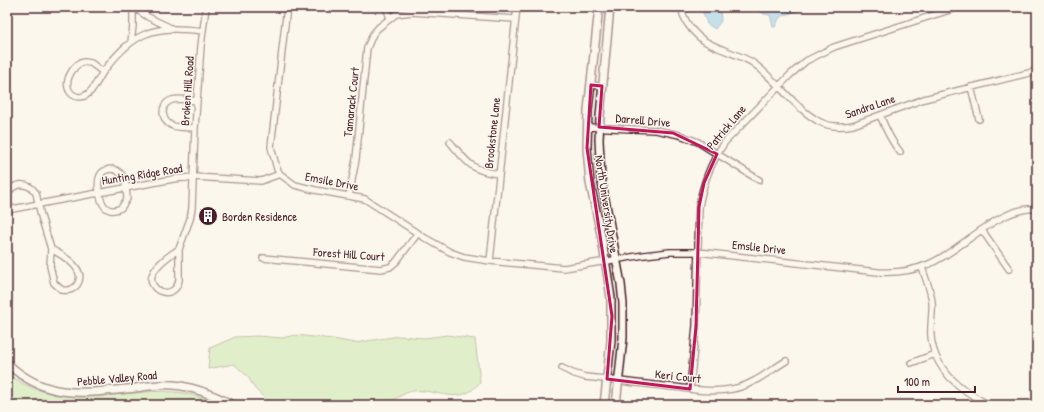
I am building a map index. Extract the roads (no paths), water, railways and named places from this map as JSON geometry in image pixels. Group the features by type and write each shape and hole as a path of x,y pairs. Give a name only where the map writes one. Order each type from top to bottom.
{"street":[{"path":"133,7 148,17 173,28"},
{"path":"131,42 133,7"},
{"name":"Broken Hill Road","path":"179,248 192,208 195,128 202,31 206,7"},
{"path":"280,174 277,169 271,147 287,7"},
{"path":"386,7 390,18"},
{"name":"Brookstone Lane","path":"490,261 517,7"},
{"name":"North University Drive","path":"599,7 587,126 587,148 590,183 611,298 611,341 604,405"},
{"name":"North University Drive","path":"610,7 602,86 599,152 623,304 623,338 616,405"},
{"name":"Sandra Lane","path":"681,7 686,22 696,35 704,41 752,63 763,71 812,117 828,125 847,126 924,99 1037,71"},
{"name":"Patrick Lane","path":"690,389 696,326 698,215 707,174 717,154 730,136 779,86 799,67 822,53 834,47 959,7"},
{"name":"Tamarack Court","path":"349,196 356,159 368,48 373,34 378,28 396,14 412,12 515,19"},
{"path":"103,72 91,63 81,63 76,66 69,76 67,87 71,93 78,97 90,93 103,72 119,52 131,42 149,33 173,28 202,31"},
{"path":"591,85 602,86"},
{"path":"971,87 979,119"},
{"path":"195,128 171,125 163,118 162,112 165,104 173,100 197,101"},
{"path":"880,115 894,145 900,152"},
{"name":"Darrell Drive","path":"587,126 656,130 673,133 698,142 759,180"},
{"path":"450,142 473,167 483,172 499,174"},
{"path":"109,169 117,170 122,174 126,187 127,201 122,208 116,210 108,209 104,206 99,192 99,176 103,171 109,169"},
{"name":"Hunting Ridge Road","path":"7,209 168,180 194,177 261,181 280,174"},
{"name":"Emsile Drive","path":"280,174 295,185 365,199 450,252 464,257"},
{"path":"7,196 9,192 19,184 28,185 36,193 51,249 50,266 54,284 62,290 72,289 78,284 79,273 76,268 64,257 51,249"},
{"name":"Emslie Drive","path":"464,257 551,268 564,268 644,254 698,252 885,272 901,271 922,267 938,260 996,220 1009,214 1037,209"},
{"path":"982,230 1009,269"},
{"name":"Forest Hill Court","path":"263,258 381,269 390,267 396,262 418,233"},
{"path":"179,248 178,285 171,291 160,291 152,282 153,273 163,261 179,248"},
{"path":"922,267 932,300 931,334 936,358 946,373 957,385 989,405"},
{"path":"911,363 935,354"},
{"name":"Keri Court","path":"562,368 578,375 607,380 721,391 732,389 754,381 786,361"},
{"name":"Pebble Valley Road","path":"7,363 29,379 39,384 64,392 92,393 159,385 181,386 205,392 233,405"}],"water":[{"path":"701,7 720,7 721,21 715,29 707,24"},
{"path":"753,7 808,7 780,17 775,27 773,27 770,15 764,14"}],"place":[{"name":"Borden Residence","path":"208,216"}]}
